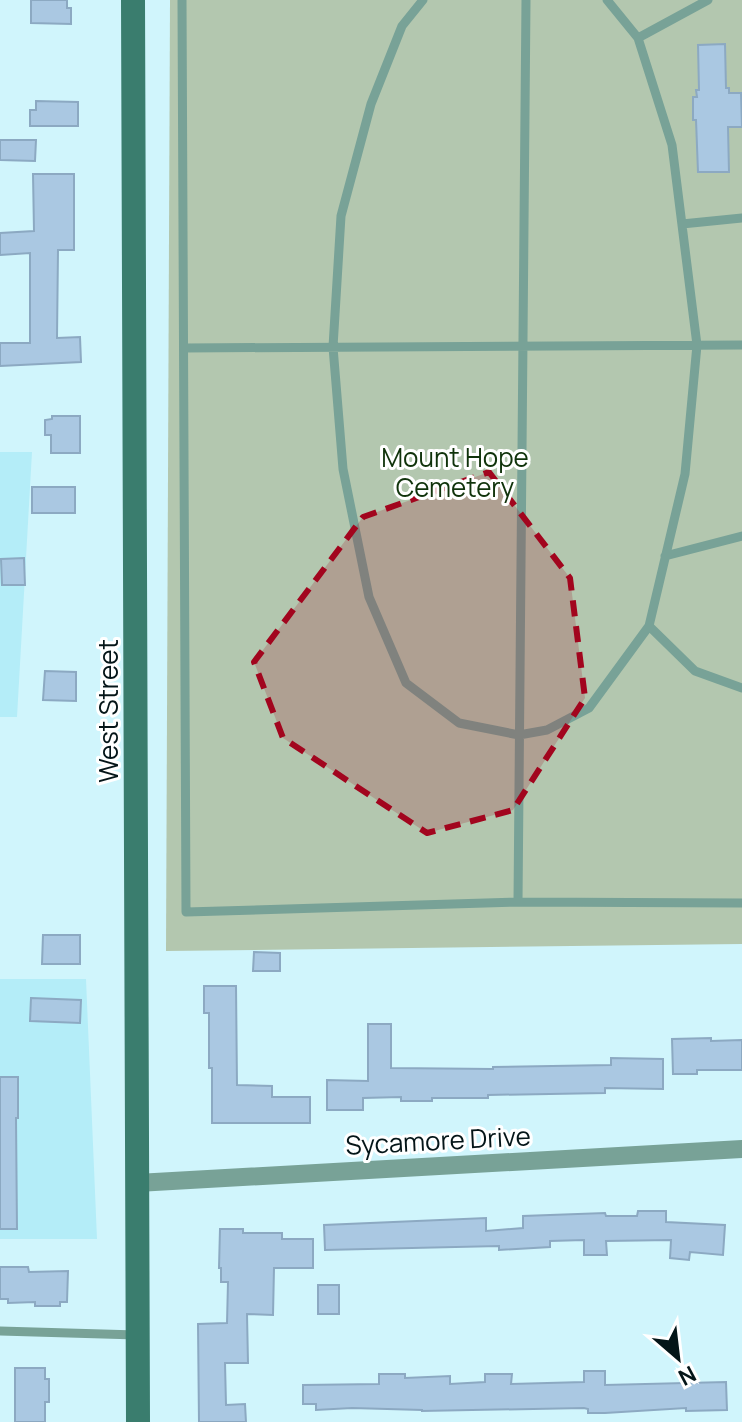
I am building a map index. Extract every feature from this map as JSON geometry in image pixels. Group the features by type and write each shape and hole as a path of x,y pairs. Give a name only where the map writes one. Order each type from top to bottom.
{"main road":[{"name":"West Street","path":"133,0 138,1422"}],"street":[{"name":"Sycamore Drive","path":"137,1183 742,1149"}],"lane":[{"path":"182,0 186,912 518,902 740,903 742,892"},
{"path":"423,0 402,26 371,104 341,216 333,347 343,469 369,597 406,683 459,723 519,735 547,730 589,708 649,626 685,474 697,345 672,145 638,38 607,0"},
{"path":"518,902 526,0"},
{"path":"638,38 708,0"},
{"path":"682,224 742,218"},
{"path":"185,348 742,345"},
{"path":"665,556 742,536"},
{"path":"649,626 695,671 742,688"},
{"path":"0,1331 138,1335"}],"highlighted area":[{"path":"489,472 570,578 585,698 513,810 427,833 283,738 254,662 363,517"}],"shaded area":[{"path":"0,452 32,452 17,717 0,717"},
{"path":"0,979 86,979 97,1239 0,1239"}],"green space":[{"name":"Mount Hope Cemetery","path":"170,0 742,0 742,944 166,951"}],"building":[{"path":"31,0 67,0 67,8 71,8 71,24 31,23"},
{"path":"725,44 726,88 729,88 729,93 741,93 742,127 728,127 729,172 698,172 693,97 697,97 696,90 699,90 698,45"},
{"path":"36,101 78,102 78,126 30,126 30,110 36,110"},
{"path":"0,140 36,140 35,161 0,160"},
{"path":"33,174 74,174 74,250 58,250 57,338 80,337 81,362 0,366 0,343 30,343 30,253 0,255 0,233 34,231"},
{"path":"52,416 80,416 80,453 51,453 51,435 45,435 45,420 52,419"},
{"path":"32,487 75,487 75,513 32,513"},
{"path":"24,558 25,585 2,585 1,559"},
{"path":"45,671 76,672 76,701 43,700"},
{"path":"43,935 80,935 80,964 42,964"},
{"path":"254,952 280,953 280,971 253,971"},
{"path":"204,986 236,986 237,1085 272,1086 272,1097 310,1097 310,1123 212,1123 209,1013 204,1013"},
{"path":"31,998 81,1000 80,1023 30,1021"},
{"path":"368,1024 391,1024 391,1068 493,1069 611,1065 611,1058 663,1059 663,1089 605,1088 605,1093 488,1095 488,1098 432,1098 432,1101 401,1101 401,1097 363,1098 363,1110 327,1110 327,1080 368,1081"},
{"path":"711,1038 711,1041 742,1040 742,1070 697,1070 697,1074 673,1074 672,1039"},
{"path":"0,1077 18,1077 17,1229 0,1229"},
{"path":"638,1211 666,1211 666,1222 725,1225 723,1255 690,1252 689,1260 670,1258 671,1240 606,1241 607,1255 584,1255 584,1240 550,1241 550,1247 499,1250 499,1246 325,1250 324,1225 486,1218 486,1231 523,1228 523,1216 605,1213 606,1216 637,1216"},
{"path":"220,1229 243,1229 243,1233 282,1233 282,1239 313,1239 313,1268 274,1268 273,1315 247,1314 248,1363 225,1363 226,1405 245,1404 246,1422 199,1422 198,1324 227,1323 228,1282 221,1282"},
{"path":"0,1267 28,1267 29,1272 68,1271 67,1302 60,1302 60,1306 35,1306 35,1302 8,1303 8,1299 0,1299"},
{"path":"318,1285 339,1285 339,1314 318,1314"},
{"path":"15,1368 45,1368 45,1379 49,1379 49,1402 45,1402 45,1422 15,1422"},
{"path":"584,1371 605,1371 605,1385 726,1382 727,1410 686,1411 686,1408 588,1413 588,1409 584,1408 316,1410 316,1404 303,1404 303,1385 379,1384 379,1374 405,1374 405,1378 450,1376 450,1384 485,1382 485,1374 512,1374 511,1384 584,1382"}]}
